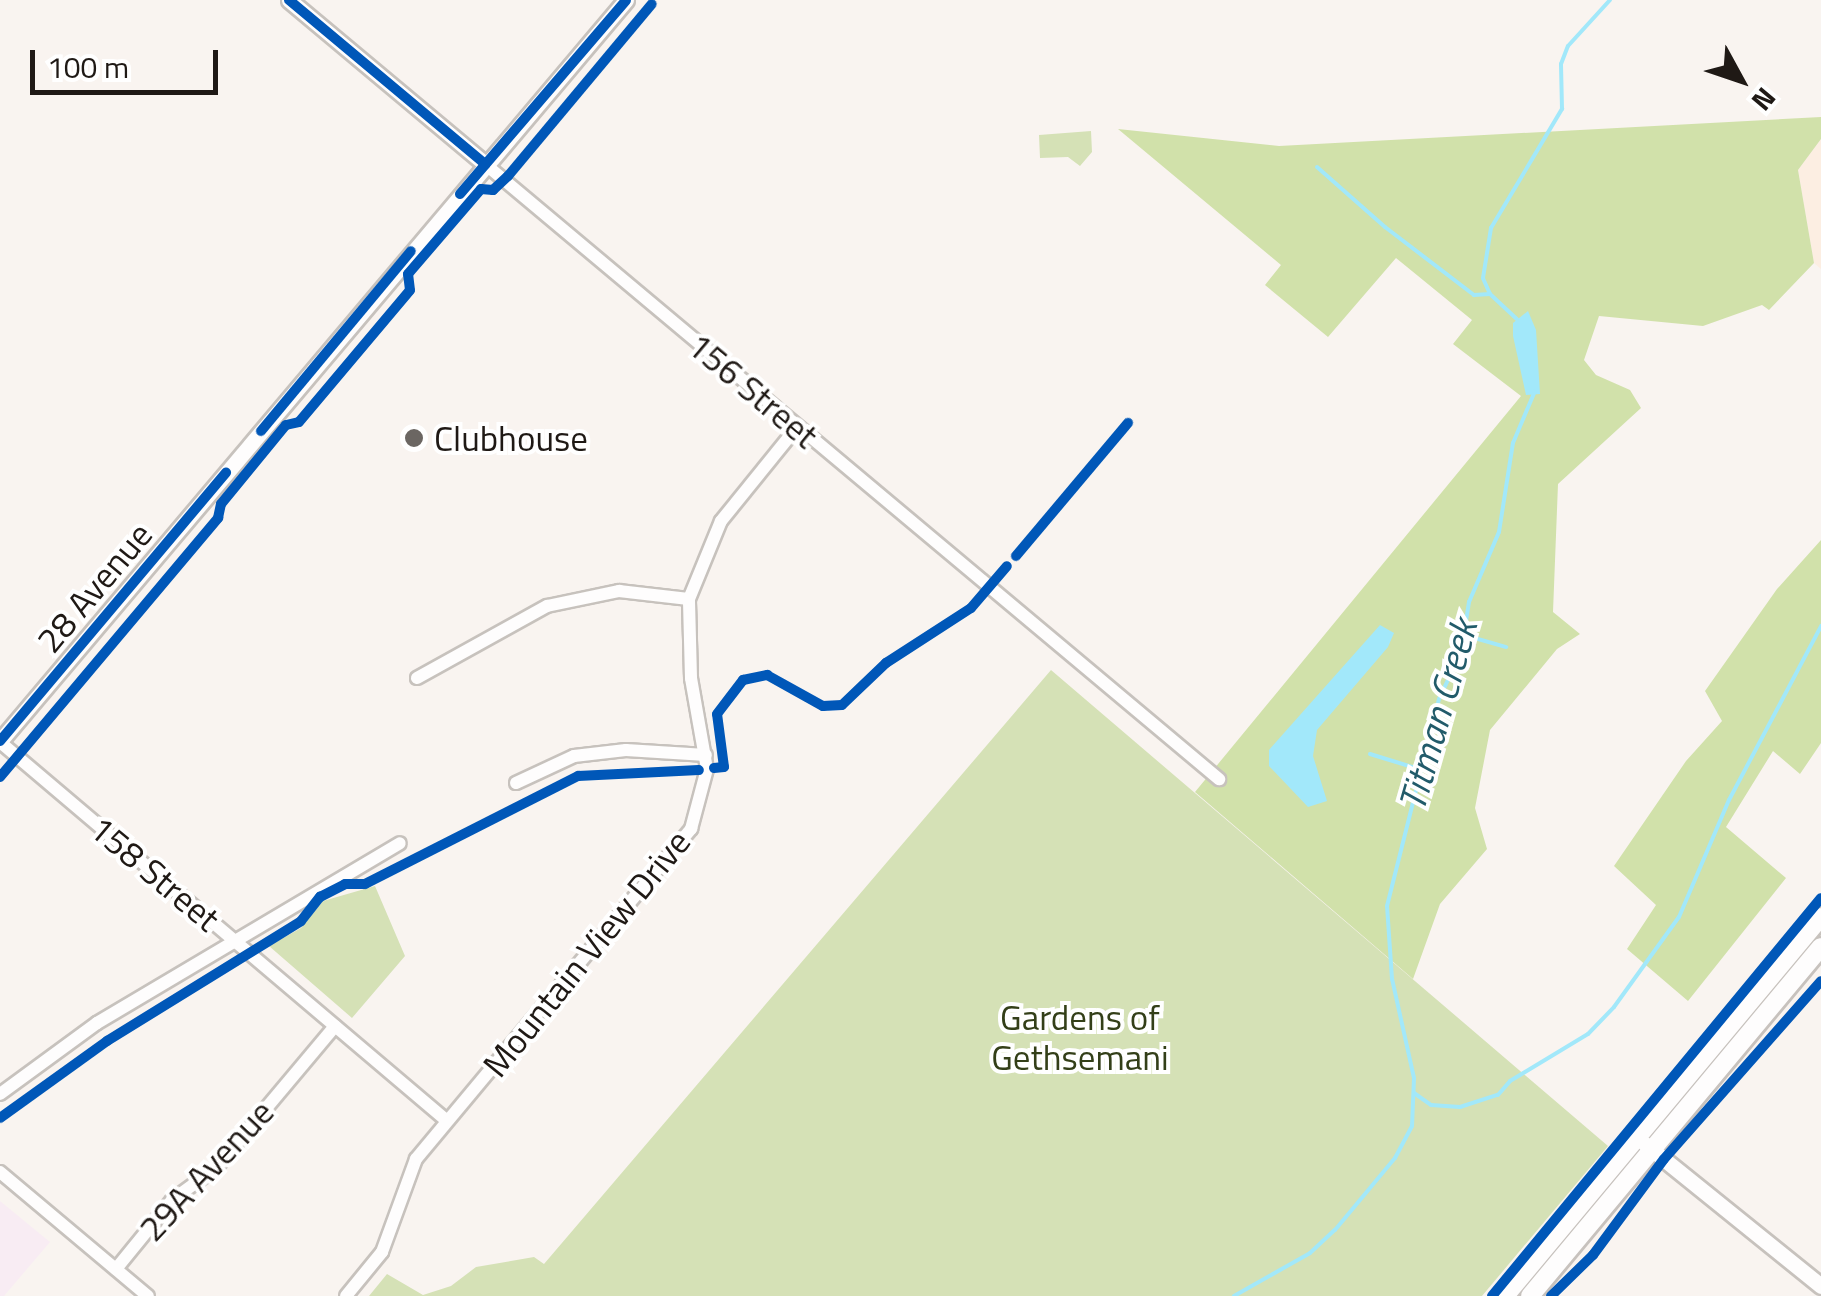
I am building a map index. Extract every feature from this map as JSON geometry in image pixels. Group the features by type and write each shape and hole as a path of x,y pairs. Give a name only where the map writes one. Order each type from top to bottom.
{"main road":[{"path":"1530,1296 1821,917"},
{"path":"1505,1296 1821,947"}],"street":[{"name":"156 Street","path":"289,0 1219,779"},
{"name":"28 Avenue","path":"0,742 626,0"},
{"name":"Mountain View Drive","path":"346,1296 382,1252 416,1159 690,829 703,798 706,755 690,678 690,598 722,521 798,427"},
{"path":"417,678 547,606 619,591 690,598"},
{"name":"158 Street","path":"0,742 446,1121"},
{"path":"516,783 574,756 626,750 706,755"},
{"path":"0,1094 97,1022 400,843"},
{"name":"29A Avenue","path":"116,1269 172,1200 216,1168 335,1026"},
{"path":"1645,1144 1821,1286"},
{"path":"0,1172 148,1296"}],"shaded area":[{"path":"1821,139 1821,269 1814,263 1798,170"},
{"path":"0,1201 50,1242 4,1296 0,1296"}],"green space":[{"path":"1821,117 1821,139 1798,170 1814,263 1769,310 1762,305 1703,326 1599,316 1584,360 1596,375 1630,390 1641,408 1558,484 1553,612 1580,634 1557,649 1490,730 1475,808 1487,849 1440,904 1413,979 1195,792 1521,396 1453,344 1472,320 1396,258 1328,337 1265,285 1281,265 1118,129 1279,146"},
{"path":"1091,131 1092,152 1080,166 1068,157 1040,158 1039,135"},
{"path":"1821,540 1821,743 1800,774 1773,751 1726,827 1786,878 1688,1001 1627,949 1656,905 1614,866 1686,761 1722,721 1705,691 1777,589"},
{"name":"Gardens of Gethsemani","path":"1051,670 1608,1146 1482,1296 369,1296 387,1274 423,1295 451,1286 476,1267 534,1257 544,1264"},
{"path":"375,886 405,956 352,1018 269,946 301,928 323,901"}],"water":[{"path":"1528,311 1536,330 1540,394 1526,395 1513,323"},
{"path":"1380,625 1394,633 1388,647 1317,730 1313,756 1327,801 1308,807 1269,766 1269,750"}],"waterway":[{"path":"1490,294 1483,278 1491,228 1562,109 1561,64 1568,46 1610,0"},
{"name":"Titman Creek","path":"1317,167 1385,227 1474,295 1490,294 1517,319"},
{"name":"Titman Creek","path":"1234,1296 1310,1253 1335,1230 1395,1158 1412,1126 1414,1078 1392,979 1387,906 1439,699 1461,652 1469,602 1499,532 1513,443 1535,391"},
{"path":"1414,1093 1431,1105 1460,1107 1498,1095 1510,1081 1588,1034 1614,1007 1679,917 1729,800 1821,626"},
{"path":"1464,635 1506,647"},
{"path":"1370,754 1422,770"}],"cycle path":[{"path":"289,0 485,164"},
{"path":"460,194 626,0"},
{"path":"0,777 218,518 221,504 286,425 299,422 410,290 408,274 481,189 493,190 508,176 652,4"},
{"path":"261,431 411,251"},
{"path":"1016,556 1128,423"},
{"path":"0,741 226,473"},
{"path":"714,768 724,767 717,714 743,680 767,675 823,706 842,705 886,663 971,608 1007,566"},
{"path":"0,1118 107,1041 301,921 320,897 345,884 365,884 578,776 699,770"},
{"path":"1492,1296 1821,898"},
{"path":"1551,1296 1593,1255 1664,1159 1821,981"}],"place":[{"name":"Clubhouse","path":"414,438"}]}
